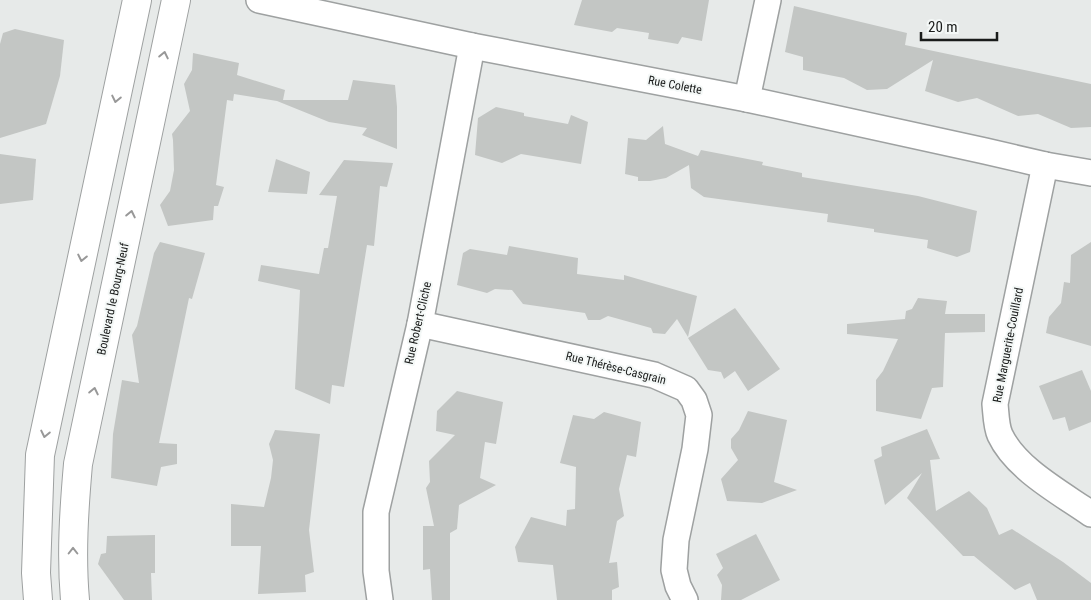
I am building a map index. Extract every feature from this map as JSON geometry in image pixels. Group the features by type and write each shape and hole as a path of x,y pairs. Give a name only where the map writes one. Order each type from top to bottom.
{"street":[{"path":"38,600 36,566 40,455 137,0"},
{"name":"Boulevard le Bourg-Neuf","path":"75,600 73,576 74,519 78,464 176,0"},
{"name":"Rue Colette","path":"259,0 472,46 747,99 1045,165 1091,173"},
{"path":"747,99 768,0"},
{"name":"Rue Robert-Cliche","path":"380,600 376,571 376,512 420,324 472,46"},
{"name":"Rue Marguerite-Couillard","path":"1045,165 995,404 1000,433 1012,453 1031,472 1091,514"},
{"name":"Rue Thérèse-Casgrain","path":"420,324 654,375 686,389 694,400 699,415 674,570 684,600"}],"building":[{"path":"582,0 709,0 702,41 682,37 678,44 648,39 649,33 617,28 612,32 574,25"},
{"path":"794,6 907,33 905,45 1091,84 1091,127 1071,128 1038,114 1018,116 977,98 958,102 925,91 933,60 887,89 867,90 844,78 803,70 803,57 785,52"},
{"path":"15,29 64,40 60,76 46,124 0,138 0,44 3,33"},
{"path":"193,53 239,63 237,75 285,90 283,100 348,100 353,80 395,85 397,149 362,135 367,128 329,122 277,101 234,94 233,101 227,100 216,185 224,187 218,206 214,206 213,220 168,226 160,205 170,191 174,170 172,134 190,111 184,84 192,70"},
{"path":"496,107 524,113 524,116 568,124 571,115 588,122 581,164 521,154 502,163 475,155 478,118"},
{"path":"663,126 665,144 698,156 701,150 763,162 762,165 802,173 802,177 918,196 977,211 970,252 957,257 927,248 928,240 874,232 874,229 827,222 828,214 704,197 691,188 689,165 666,178 650,181 638,181 638,177 625,174 628,138 646,140"},
{"path":"0,154 36,159 33,200 0,204"},
{"path":"276,159 310,172 307,194 268,192"},
{"path":"344,160 393,163 387,187 380,186 374,246 367,245 344,387 332,385 330,404 295,389 300,290 258,281 261,265 319,274 324,248 328,248 337,196 319,195"},
{"path":"160,242 205,253 192,299 189,298 159,443 177,444 177,464 161,467 157,486 111,478 113,434 122,380 139,383 132,335 137,326 154,253"},
{"path":"1091,242 1091,346 1046,333 1049,317 1061,303 1064,282 1070,283 1071,255"},
{"path":"509,246 578,258 577,274 624,280 624,275 697,296 688,337 677,319 665,334 653,333 651,328 608,316 600,320 588,320 585,313 523,304 512,290 495,289 487,293 457,285 463,253 470,249 507,255"},
{"path":"918,298 947,301 945,314 985,314 985,332 945,333 943,387 932,388 921,419 876,411 876,380 883,371 898,339 847,334 847,324 905,319 906,311 912,309"},
{"path":"735,308 780,369 748,391 735,371 724,379 721,372 708,370 688,338"},
{"path":"1082,370 1091,391 1091,422 1069,431 1065,417 1053,420 1039,386"},
{"path":"457,391 503,402 496,444 485,442 480,478 496,485 459,505 457,529 450,533 450,600 432,600 430,569 423,570 423,526 434,526 426,488 430,482 429,461 455,435 436,431 437,411"},
{"path":"748,411 787,420 774,482 797,490 762,503 727,501 721,479 738,460 731,448 731,439 739,430"},
{"path":"604,412 641,422 636,457 627,455 619,489 624,516 617,521 609,563 617,562 619,587 612,590 612,600 557,600 553,565 518,562 515,547 531,517 566,526 567,510 575,509 576,467 560,463 573,415 594,419"},
{"path":"927,429 940,459 930,460 936,511 969,491 987,508 999,535 1012,529 1063,562 1091,583 1091,600 1037,600 1030,583 1015,590 974,556 963,556 907,498 922,473 885,505 874,460 882,456 881,447"},
{"path":"275,430 320,434 309,530 314,572 305,575 306,592 258,594 261,546 231,546 231,504 264,507 273,460 269,444"},
{"path":"756,534 780,580 741,600 721,600 722,585 717,575 723,568 716,554"},
{"path":"155,535 155,573 151,573 152,600 124,600 98,564 101,554 106,553 107,536"}]}
